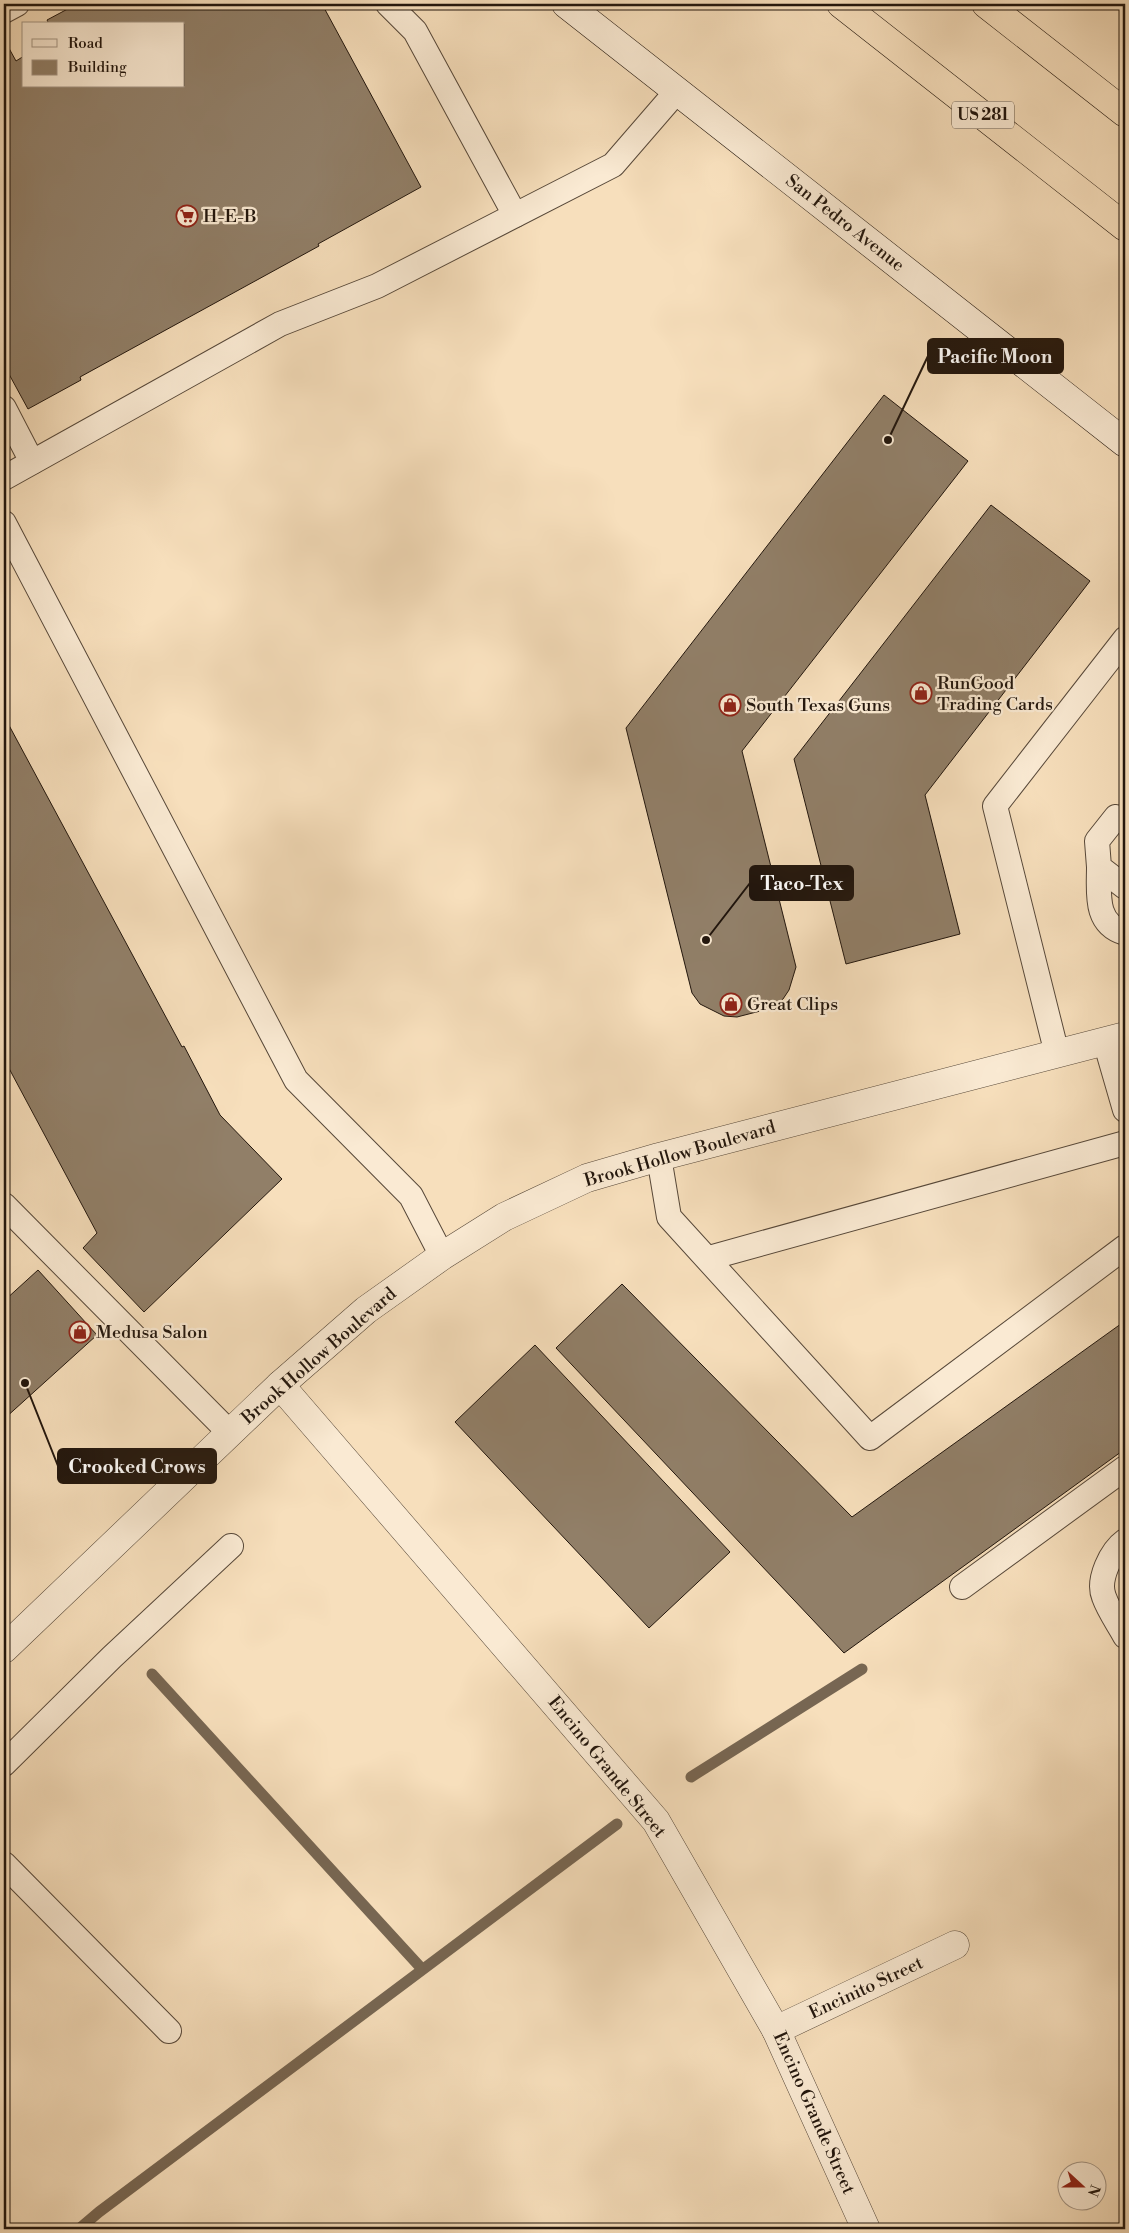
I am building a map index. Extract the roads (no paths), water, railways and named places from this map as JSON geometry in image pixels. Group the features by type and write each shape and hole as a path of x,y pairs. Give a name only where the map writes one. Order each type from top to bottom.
{"highway":[{"name":"US 281","path":"841,4 1125,227"},
{"path":"986,4 1125,113"}],"street":[{"name":"San Pedro Avenue","path":"566,4 1125,443"},
{"name":"Brook Hollow Boulevard","path":"4,1649 280,1386 366,1310 442,1256 504,1217 578,1182 659,1157 1115,1038"},
{"name":"Encino Grande Street","path":"280,1386 656,1821 776,2030 866,2229"},
{"name":"Encinito Street","path":"776,2030 955,1946"}],"lane":[{"path":"4,11 17,4"},
{"path":"388,4 415,31 515,215"},
{"path":"4,478 280,324 377,286 568,190 613,165 677,91"},
{"path":"4,408 32,462"},
{"path":"4,522 296,1080 411,1196 442,1256"},
{"path":"1057,1054 995,806 1125,639"},
{"path":"1116,817 1097,842 1099,907 1105,920 1125,934"},
{"path":"1099,867 1125,887"},
{"path":"1115,1038 1125,1110"},
{"path":"709,1258 1125,1143"},
{"path":"659,1157 669,1217 709,1258 870,1438 1125,1248"},
{"path":"4,1205 230,1433"},
{"path":"962,1587 1125,1468"},
{"path":"1125,1541 1119,1546 1104,1568 1103,1595 1125,1636"},
{"path":"4,1764 112,1657 231,1546"},
{"path":"4,1864 169,2031"}],"waterway":[{"path":"691,1777 862,1669"},
{"path":"152,1674 422,1969"},
{"path":"79,2229 99,2212 617,1824"}],"place":[{"name":"H-E-B","path":"187,216"},
{"name":"Pacific Moon","path":"888,440"},
{"name":"RunGood Trading Cards","path":"921,693"},
{"name":"South Texas Guns","path":"730,705"},
{"name":"Taco-Tex","path":"706,940"},
{"name":"Great Clips","path":"731,1004"},
{"name":"Medusa Salon","path":"80,1332"},
{"name":"Crooked Crows","path":"25,1383"}]}
